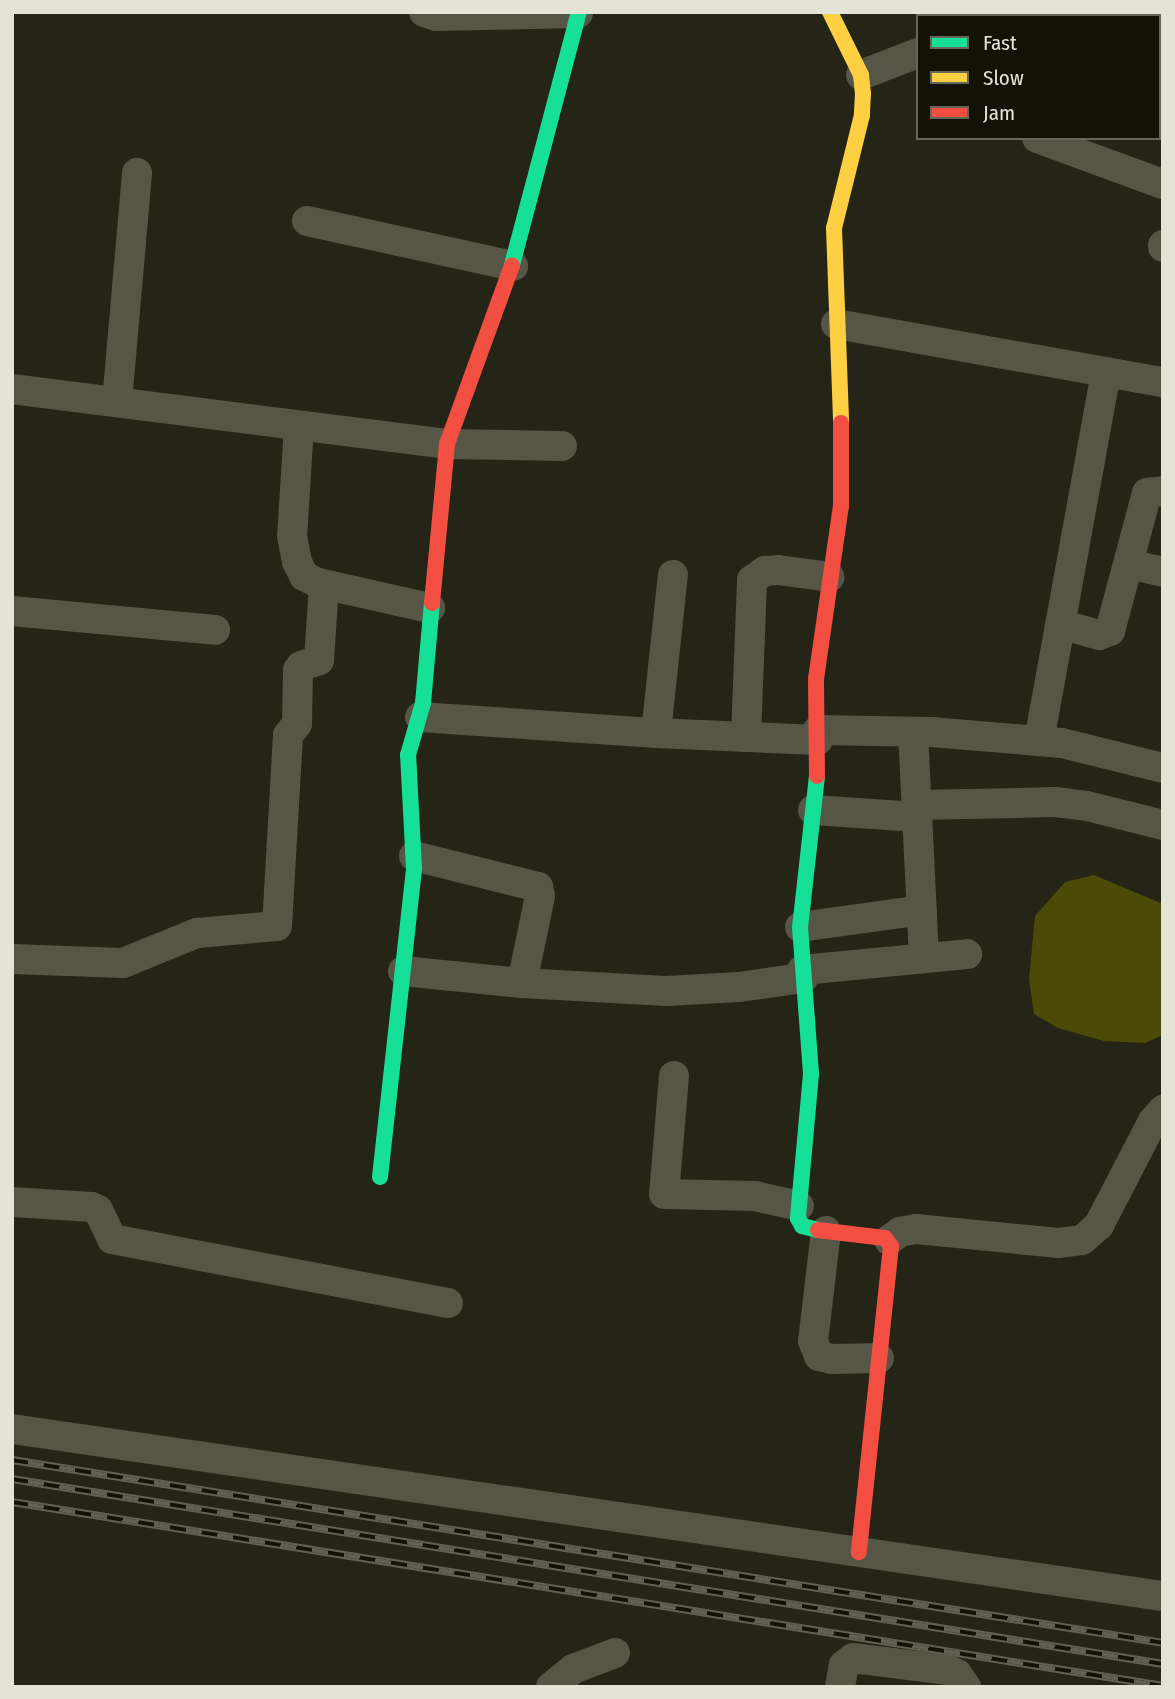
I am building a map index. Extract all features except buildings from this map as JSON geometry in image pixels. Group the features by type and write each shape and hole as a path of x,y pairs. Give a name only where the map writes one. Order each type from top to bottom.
{"street":[{"path":"380,1177 414,856 407,770 419,717 447,444 513,266 579,13 436,16 424,12"},
{"path":"830,12 861,75 862,115 834,228 841,409 841,506 816,679 818,735 800,927 811,1074 798,1218 802,1226 889,1240 916,1229 1058,1243 1082,1240 1099,1225 1153,1121 1163,1110"},
{"path":"861,75 916,54"},
{"path":"1042,140 1163,184"},
{"path":"117,402 137,173"},
{"path":"307,221 513,266"},
{"path":"836,324 1163,382"},
{"path":"1039,741 1106,372"},
{"path":"12,389 447,444 562,446"},
{"path":"299,426 292,536 303,576 324,585 430,608"},
{"path":"1060,624 1099,635 1110,631 1147,493 1163,491"},
{"path":"1129,564 1163,572"},
{"path":"746,737 752,580 765,571 778,570 830,578"},
{"path":"656,733 673,575"},
{"path":"12,959 123,963 197,933 277,926 288,735 297,724 299,667 319,660 324,585"},
{"path":"12,611 215,630"},
{"path":"419,717 746,737 913,732 1039,741 1087,748 1163,768"},
{"path":"913,732 924,957"},
{"path":"813,810 917,811 1055,802 1087,806 1163,825"},
{"path":"414,856 538,887 540,896 522,983"},
{"path":"800,927 922,910"},
{"path":"403,971 522,983 698,991 924,957 967,954"},
{"path":"674,1076 664,1194 755,1196 799,1206"},
{"path":"12,1202 92,1207 98,1210 111,1239 448,1303"},
{"path":"826,1231 814,1321 813,1341 816,1349 819,1356 832,1359 879,1358"},
{"path":"859,1552 891,1259 889,1240"},
{"path":"12,1429 1163,1597"},
{"path":"551,1687 573,1669 615,1653"},
{"path":"840,1687 844,1665 853,1658 948,1670 957,1674 966,1687"}],"shaded area":[{"path":"1094,875 1163,904 1163,1035 1145,1043 1104,1041 1058,1028 1034,1014 1029,979 1035,916 1065,882"}],"railway":[{"path":"12,1460 1163,1643"},
{"path":"12,1479 1163,1664"},
{"path":"12,1502 1163,1686"}],"traffic: fast":[{"path":"512,265 579,12"},
{"path":"380,1177 414,868 408,755 423,703 432,603"},
{"path":"817,776 800,927 811,1074 798,1218 802,1226 818,1230"}],"traffic: slow":[{"path":"830,12 861,75 863,93 862,115 834,228 841,423"}],"traffic: jam":[{"path":"432,603 447,444 512,265"},
{"path":"817,776 816,679 841,506 841,423"},
{"path":"818,1230 885,1238 891,1246 859,1552"}]}
